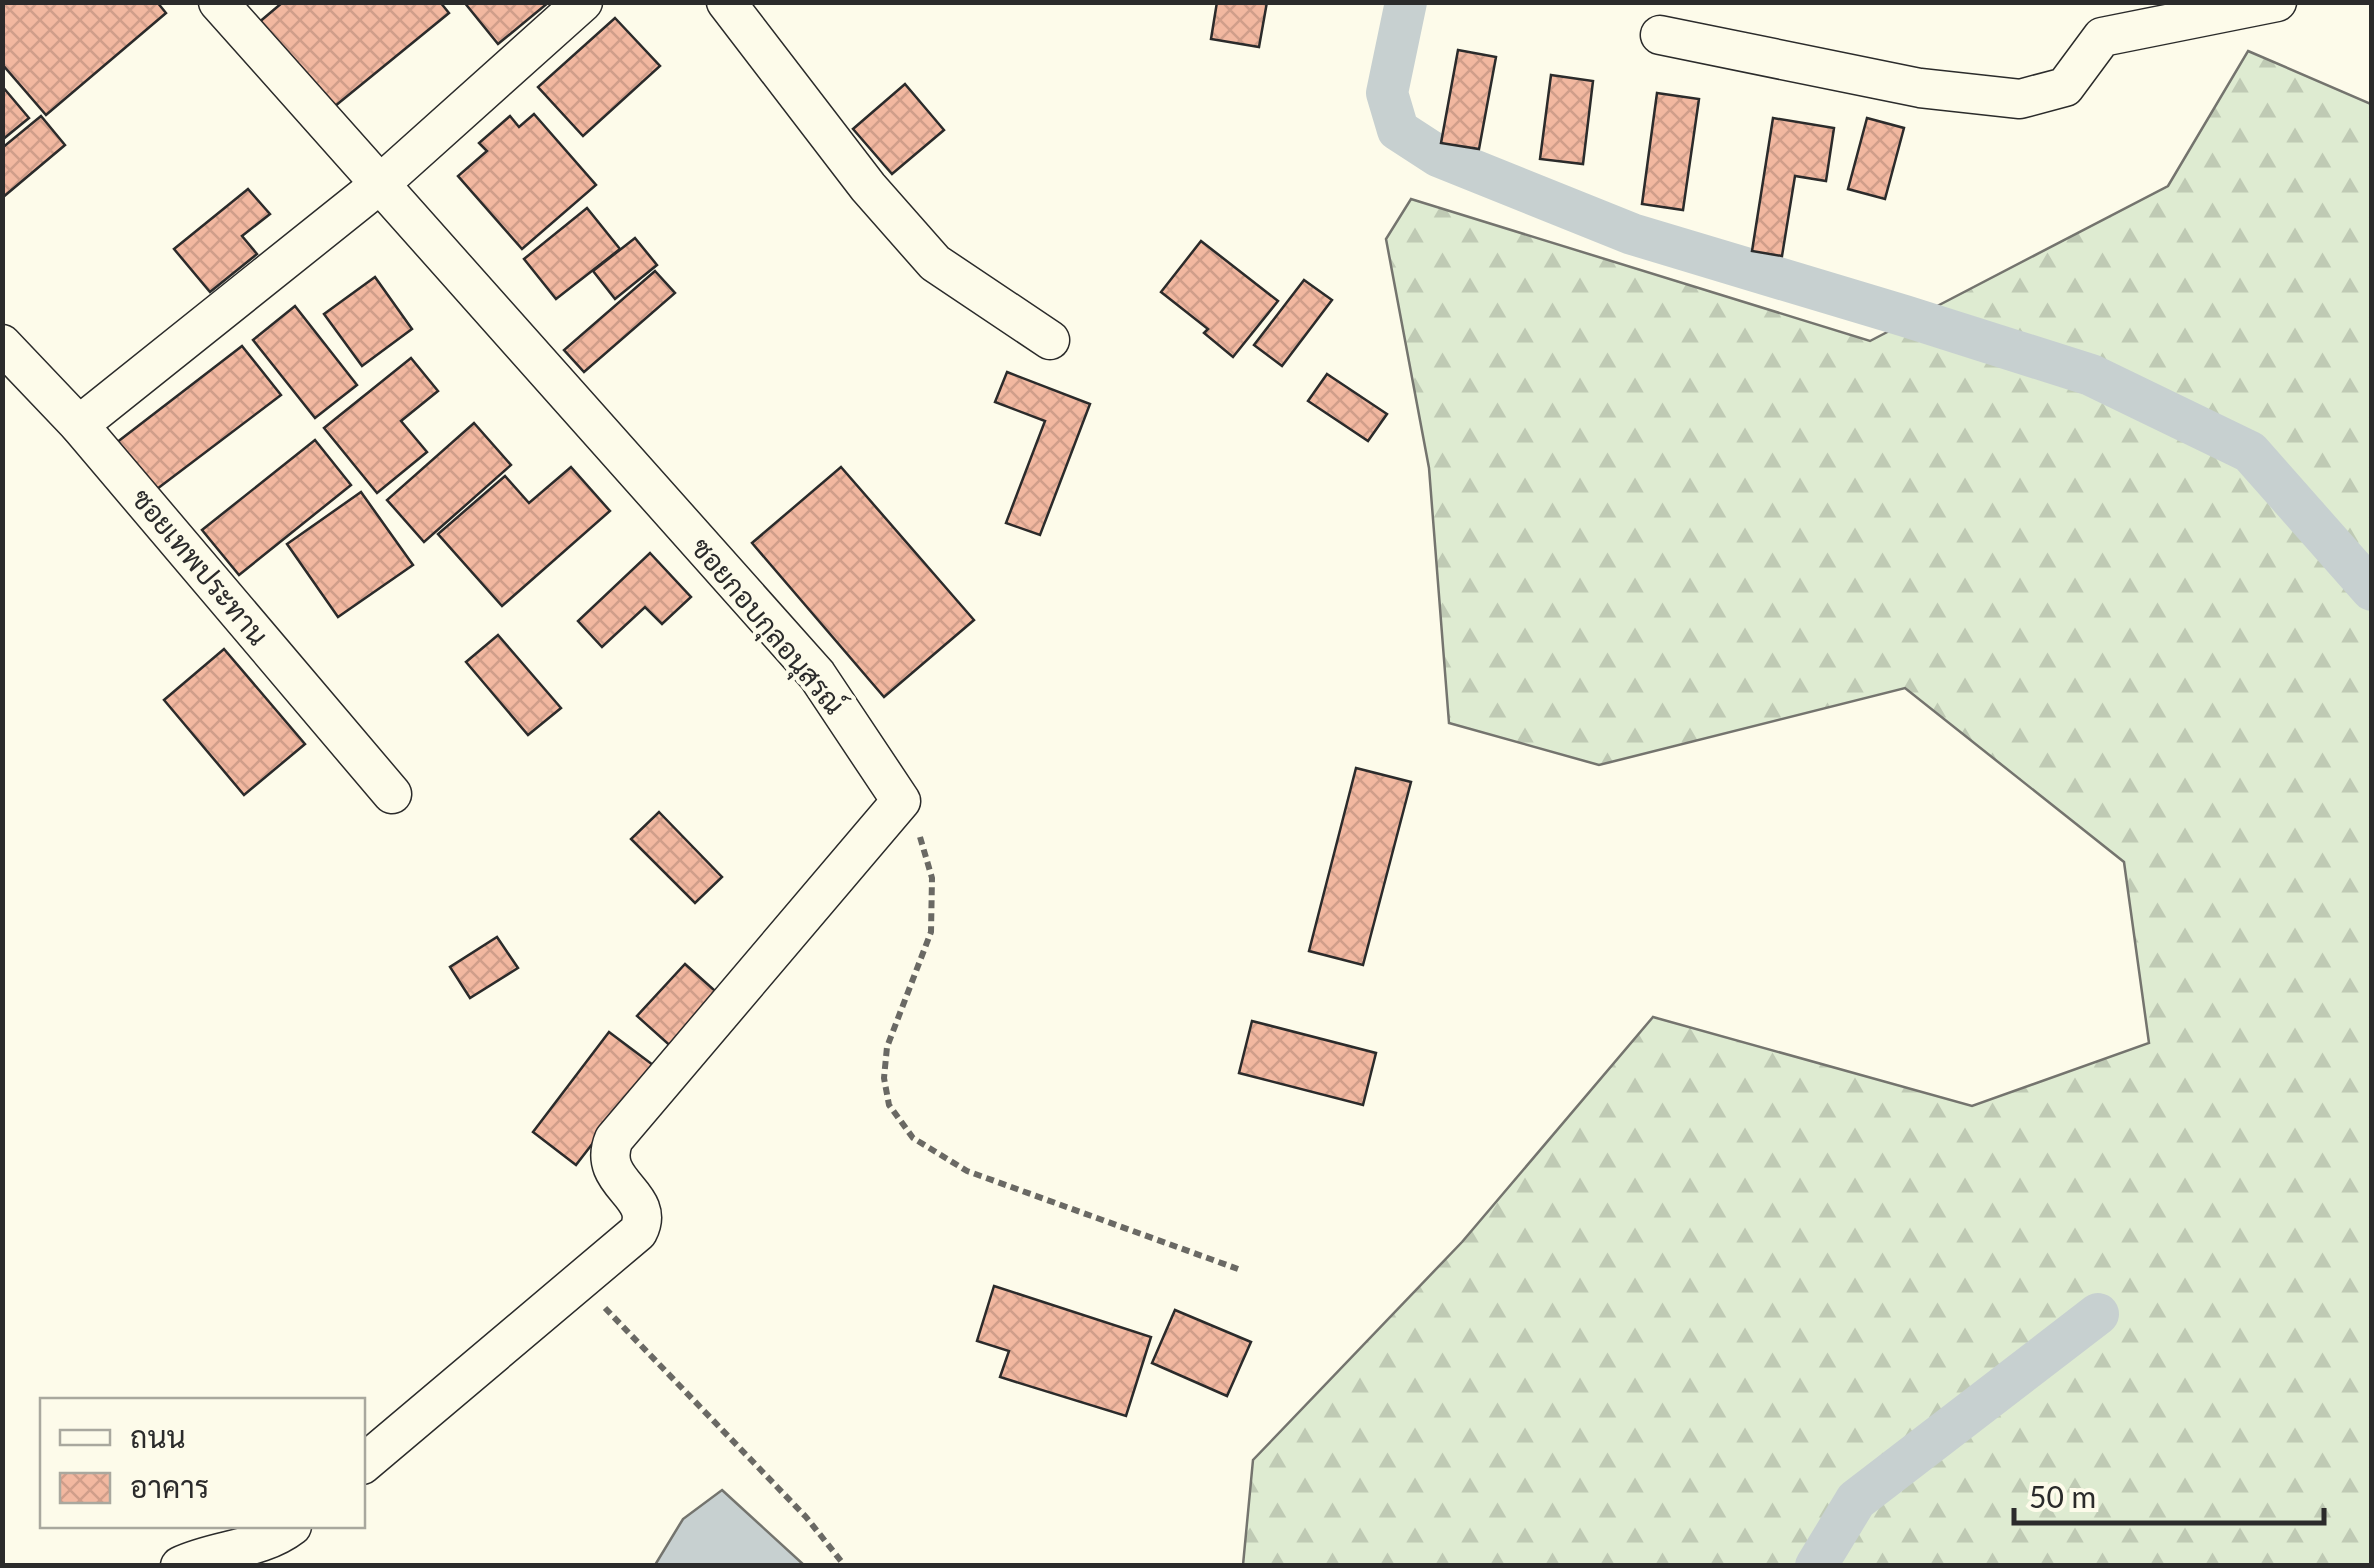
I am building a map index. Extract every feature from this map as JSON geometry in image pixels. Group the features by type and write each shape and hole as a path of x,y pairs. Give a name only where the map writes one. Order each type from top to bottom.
{"street":[{"name":"ซอยกอบกุลอนุสรณ์","path":"218,2 818,675 901,801"},
{"path":"79,425 379,186 584,2"},
{"path":"726,2 868,187 936,262 1050,340"},
{"path":"1660,35 1920,88 2020,99 2065,87 2102,38 2278,2"},
{"name":"ซอยเทพประทาน","path":"2,344 79,425 392,794"},
{"path":"365,1463 638,1232 642,1210 614,1175 610,1163 609,1150 614,1139 901,801"},
{"path":"180,1566 276,1536 289,1528"}],"path":[{"path":"901,801 916,822 932,878 931,932 887,1047 884,1078 889,1105 913,1138 967,1171 1238,1269"},
{"path":"580,1282 806,1517 845,1566"}],"green space":[{"path":"2248,51 2371,104 2371,1565 1243,1565 1253,1460 1462,1242 1653,1017 1972,1106 2149,1043 2124,862 1905,688 1599,765 1449,723 1429,468 1386,239 1411,199 1870,341 2168,186"}],"shaded area":[{"path":"722,1490 804,1565 655,1565 683,1519"}],"building":[{"path":"2,2 157,2 166,13 46,115 2,64"},
{"path":"283,2 440,2 449,13 329,111 257,24"},
{"path":"464,2 549,2 498,44"},
{"path":"1217,2 1267,2 1259,47 1211,39"},
{"path":"615,18 660,66 583,136 538,87"},
{"path":"1458,50 1496,57 1479,149 1441,143"},
{"path":"1551,75 1593,81 1583,164 1540,159"},
{"path":"905,84 944,130 892,174 853,129"},
{"path":"2,86 29,118 2,140"},
{"path":"1657,93 1699,99 1683,210 1642,204"},
{"path":"534,114 596,185 522,249 458,176 487,151 479,143 510,116 519,127"},
{"path":"41,116 65,145 2,198 2,148"},
{"path":"1773,118 1834,128 1826,181 1795,176 1782,256 1752,251"},
{"path":"1867,118 1904,128 1885,199 1848,189"},
{"path":"248,189 270,214 242,236 257,254 210,292 174,249"},
{"path":"587,208 620,249 556,299 524,259"},
{"path":"635,238 657,265 615,299 593,271"},
{"path":"1201,241 1278,301 1233,357 1204,333 1208,329 1161,292"},
{"path":"655,271 675,293 584,372 564,350"},
{"path":"375,277 412,329 362,366 324,314"},
{"path":"1304,280 1332,300 1282,366 1254,345"},
{"path":"295,306 357,385 315,418 253,340"},
{"path":"242,346 281,395 153,492 116,443"},
{"path":"411,358 438,391 401,421 427,452 377,493 324,428"},
{"path":"1007,372 1090,404 1040,535 1006,523 1045,421 995,402"},
{"path":"1327,374 1387,414 1368,441 1308,401"},
{"path":"474,423 511,465 424,542 387,500"},
{"path":"315,440 351,485 239,575 202,530"},
{"path":"571,467 610,511 502,606 438,534 505,476 529,503"},
{"path":"841,467 974,620 884,697 752,543"},
{"path":"361,492 413,565 338,617 287,544"},
{"path":"650,553 691,597 662,624 645,607 602,647 578,621"},
{"path":"498,635 561,708 528,735 466,662"},
{"path":"224,649 305,744 244,795 164,700"},
{"path":"1356,768 1411,782 1363,965 1309,951"},
{"path":"659,812 722,877 695,903 631,839"},
{"path":"497,937 518,968 470,998 450,967"},
{"path":"685,964 723,998 675,1050 637,1016"},
{"path":"1252,1021 1376,1053 1363,1105 1239,1073"},
{"path":"609,1032 653,1065 576,1165 533,1132"},
{"path":"994,1286 1151,1337 1126,1416 1000,1377 1009,1351 977,1341"},
{"path":"1175,1310 1251,1342 1227,1396 1152,1363"}],"waterway":[{"path":"1406,2 1387,93 1398,130 1438,156 1632,234 2091,375 2250,452 2372,590"},
{"path":"1816,1566 1856,1500 2098,1314"}]}
